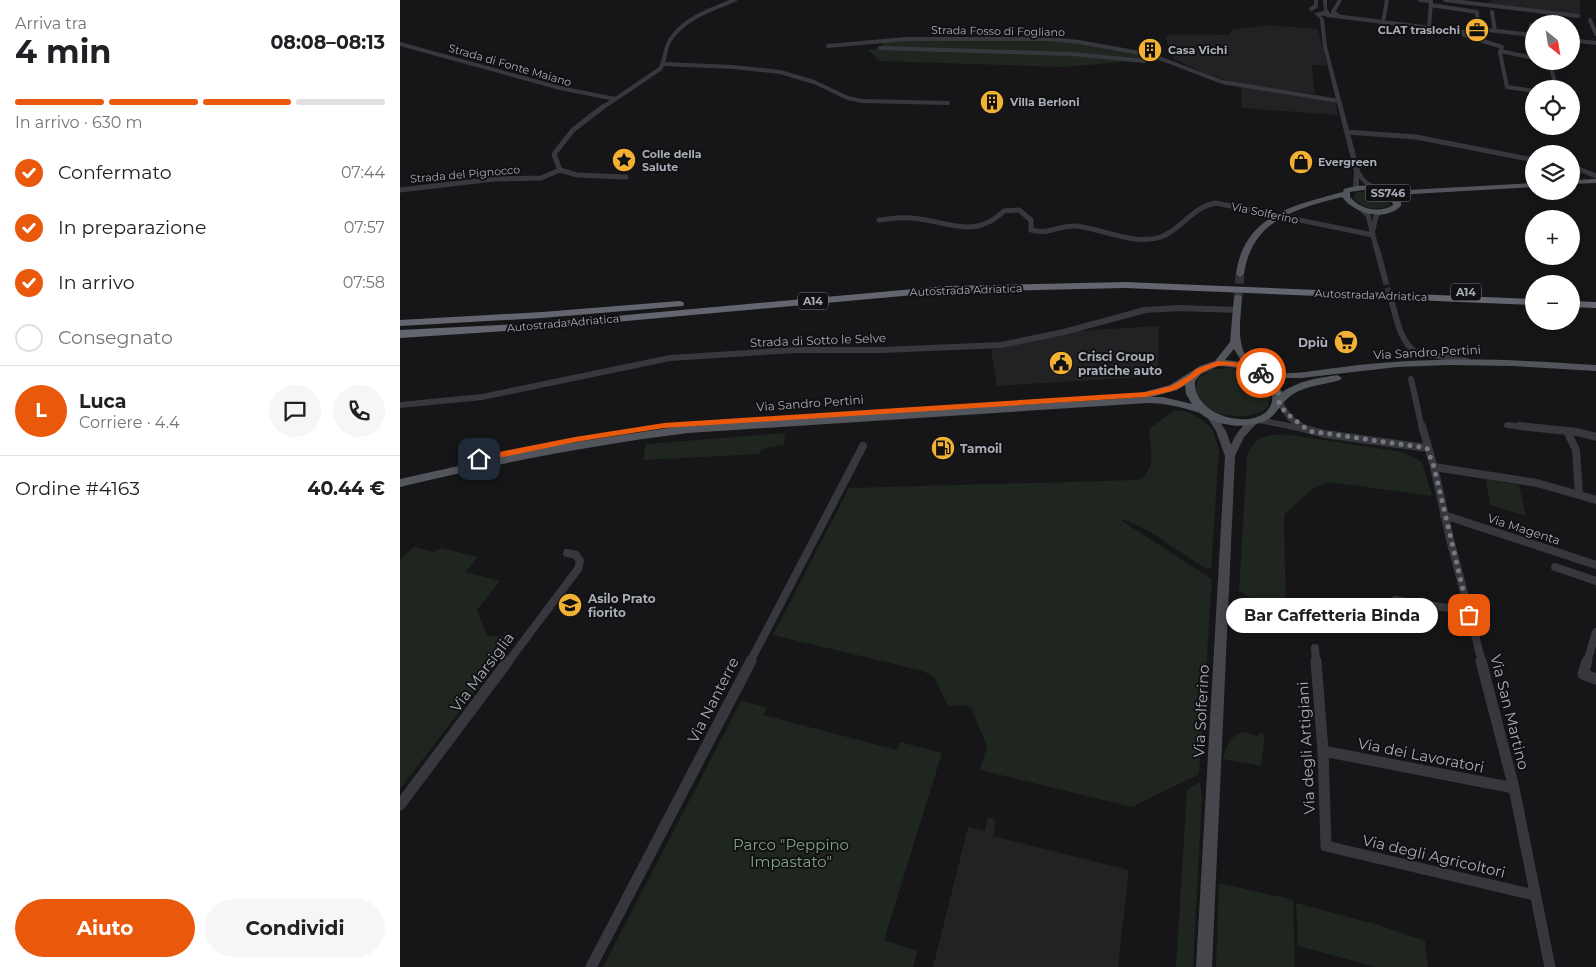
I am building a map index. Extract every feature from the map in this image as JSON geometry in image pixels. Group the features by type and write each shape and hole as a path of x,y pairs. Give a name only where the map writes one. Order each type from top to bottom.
{"highway":[{"name":"Autostrada Adriatica","path":"400,323 542,316 946,281 1119,276 1525,295"},
{"name":"Autostrada Adriatica","path":"400,334 538,326 947,289 1124,285 1525,302"},
{"path":"1580,296 1596,297"},
{"path":"1580,304 1596,305"}],"main road":[{"path":"1580,182 1596,181"},
{"name":"SS746","path":"1388,193 1525,185"},
{"name":"SS746","path":"1240,274 1244,252 1251,240 1263,226 1276,216 1346,194 1347,191 1356,188 1375,188 1388,193 1397,202"},
{"name":"SS746","path":"1397,202 1461,189"},
{"name":"SS746","path":"1346,194 1351,204"},
{"name":"SS746","path":"1305,206 1351,204 1380,212 1394,209 1397,206 1397,202"},
{"path":"1238,297 1235,342 1242,356 1256,371 1273,384 1278,392 1279,401"},
{"path":"1218,364 1235,342"},
{"name":"Via Sandro Pertini","path":"400,478 514,451 664,426 1146,394 1173,388 1192,377 1198,370 1218,364 1235,364 1256,371 1301,375 1407,363 1467,361 1526,362 1596,368"},
{"name":"Via Sandro Pertini","path":"400,484 514,456 624,437 688,429 1148,400 1163,400 1202,410 1212,417 1241,422 1269,416 1279,401 1293,389 1306,384 1347,377 1410,370 1519,370 1596,375"},
{"name":"Via Sandro Pertini","path":"1192,377 1190,392 1202,410"},
{"name":"Via Solferino","path":"1212,417 1221,431 1230,456"},
{"name":"Via Solferino","path":"1204,967 1230,456 1240,435 1256,420"}],"street":[{"path":"626,177 577,175 560,170 554,154 560,142 616,99 657,72 664,64 670,40 683,27 702,14 735,0"},
{"path":"1316,0 1316,6 1311,9 1342,17 1429,28 1525,34"},
{"path":"1326,0 1322,13 1325,47 1356,171 1356,188"},
{"path":"1340,0 1333,12 1342,17"},
{"path":"1383,22 1386,0"},
{"path":"1420,0 1477,12 1478,30 1484,42"},
{"path":"1445,0 1570,15"},
{"path":"1477,18 1483,5 1488,0"},
{"path":"1429,28 1431,2"},
{"path":"1528,10 1529,15"},
{"path":"1492,12 1495,31"},
{"path":"1590,20 1596,34"},
{"path":"1451,30 1497,45 1495,46 1500,51 1525,56"},
{"name":"Strada Fosso di Fogliano","path":"828,46 906,39 1069,40 1151,55 1160,60 1173,62 1202,76 1225,83 1318,96 1339,101"},
{"path":"1580,41 1596,43"},
{"name":"Strada di Fonte Maiano","path":"400,44 567,91 616,99"},
{"path":"880,48 1073,54 1144,61"},
{"path":"1500,51 1507,87 1525,90"},
{"path":"664,64 733,67 780,72 814,82 848,98 862,101 948,103"},
{"path":"1347,132 1416,138 1525,158"},
{"name":"Strada del Pignocco","path":"400,190 494,179 541,178 560,170"},
{"path":"1580,170 1596,176"},
{"path":"1356,171 1364,181 1375,188"},
{"name":"Via Solferino","path":"879,220 911,218 955,227 981,226 995,220 1004,211 1019,210 1031,220 1031,230 1044,233 1063,227 1074,226 1152,239 1166,234 1190,214 1211,203 1371,233"},
{"path":"1360,208 1368,215 1371,233 1385,279"},
{"path":"1371,233 1376,216 1380,212"},
{"path":"1392,303 1397,324 1406,344 1417,354 1467,361"},
{"name":"Strada di Sotto le Selve","path":"400,406 482,397 580,375 670,358 794,350 882,350 1002,345 1064,332 1145,310 1179,308 1238,310"},
{"name":"Via San Martino","path":"1411,379 1514,788 1550,967"},
{"path":"1279,401 1290,418 1309,431"},
{"path":"1256,420 1284,424 1309,431 1427,448"},
{"path":"1507,425 1566,431 1596,437"},
{"path":"1566,431 1576,450 1579,495"},
{"name":"Via Nanterre","path":"591,967 863,446"},
{"path":"1434,467 1511,478 1596,500"},
{"name":"Via Magenta","path":"1444,515 1596,565"},
{"name":"Via Marsiglia","path":"400,805 578,569 580,560 571,554"},
{"path":"1555,567 1596,581"},
{"path":"1395,600 1468,611"},
{"path":"1596,632 1583,674 1596,679"},
{"name":"Via degli Artigiani","path":"1315,648 1323,750 1326,846"},
{"name":"Via dei Lavoratori","path":"1323,750 1514,788"},
{"name":"Via degli Agricoltori","path":"1326,846 1534,895"}],"shaded area":[{"path":"1493,0 1580,0 1580,15 1488,4"},
{"path":"1268,25 1318,29 1327,66 1312,65 1315,94 1241,84 1211,76 1174,59 1165,37 1170,34 1230,35 1231,30"},
{"path":"1241,87 1335,101 1338,115 1242,108"},
{"path":"1159,326 1158,376 997,386 991,349 1076,331"},
{"path":"988,817 996,820 993,836 1129,870 1118,967 933,967 968,827 985,831"}],"green space":[{"path":"907,39 1057,40 1150,56 1156,59 1064,67 880,61 868,50 880,48 885,41"},
{"path":"1371,191 1388,198 1389,205 1380,208 1369,208 1360,204 1353,197 1357,192"},
{"path":"1228,368 1248,372 1265,383 1271,395 1267,408 1245,416 1232,416 1208,408 1200,400 1196,391 1198,379 1210,370"},
{"path":"1174,410 1188,412 1206,423 1213,430 1219,450 1211,569 1205,568 1147,530 1123,519 1122,521 1212,579 1199,774 1132,807 980,770 987,746 971,708 965,705 948,706 934,677 923,671 773,635 849,488 1138,480 1144,476 1151,465 1149,429"},
{"path":"785,433 784,445 761,449 759,454 643,460 646,444"},
{"path":"1284,434 1402,452 1422,462 1432,496 1328,482 1312,489 1284,515 1286,620 1239,591 1247,456 1257,440 1271,435"},
{"path":"1486,479 1519,485 1526,516 1490,505"},
{"path":"414,547 434,552 441,548 478,557 465,572 500,581 477,610 487,635 515,639 400,789 400,560"},
{"name":"Parco \"Peppino Impastato\"","path":"741,701 767,707 763,715 897,750 900,742 942,753 884,940 918,951 913,967 603,967"},
{"path":"1243,732 1258,736 1259,733 1265,734 1261,766 1223,759 1227,746 1232,739"},
{"path":"1200,782 1202,797 1193,967 1176,967 1187,790"},
{"path":"1219,883 1293,900 1295,967 1216,967"},
{"path":"1296,903 1375,924 1425,941 1428,967 1376,967 1298,946"}],"tunnel":[{"path":"1238,297 1240,274"},
{"path":"1385,279 1391,301"}],"way so far":[{"path":"1261,373 1266,376 1278,392 1279,402 1285,412 1290,418 1309,431 1427,448 1434,467 1469,615"}],"place":[{"name":"CLAT traslochi","path":"1477,30"},
{"name":"Casa Vichi","path":"1150,50"},
{"name":"Villa Berloni","path":"992,102"},
{"name":"Colle della Salute","path":"624,160"},
{"name":"Evergreen","path":"1301,162"},
{"name":"Dpiù","path":"1346,342"},
{"name":"Crisci Group pratiche auto","path":"1061,363"},
{"name":"Tamoil","path":"943,448"},
{"name":"Asilo Prato fiorito","path":"570,605"},
{"name":"Bar Caffetteria Binda","path":"1469,615"}],"route":[{"path":"479,459 575,439 664,426 1146,394 1173,388 1192,377 1198,370 1218,364 1241,365 1261,373"}]}
